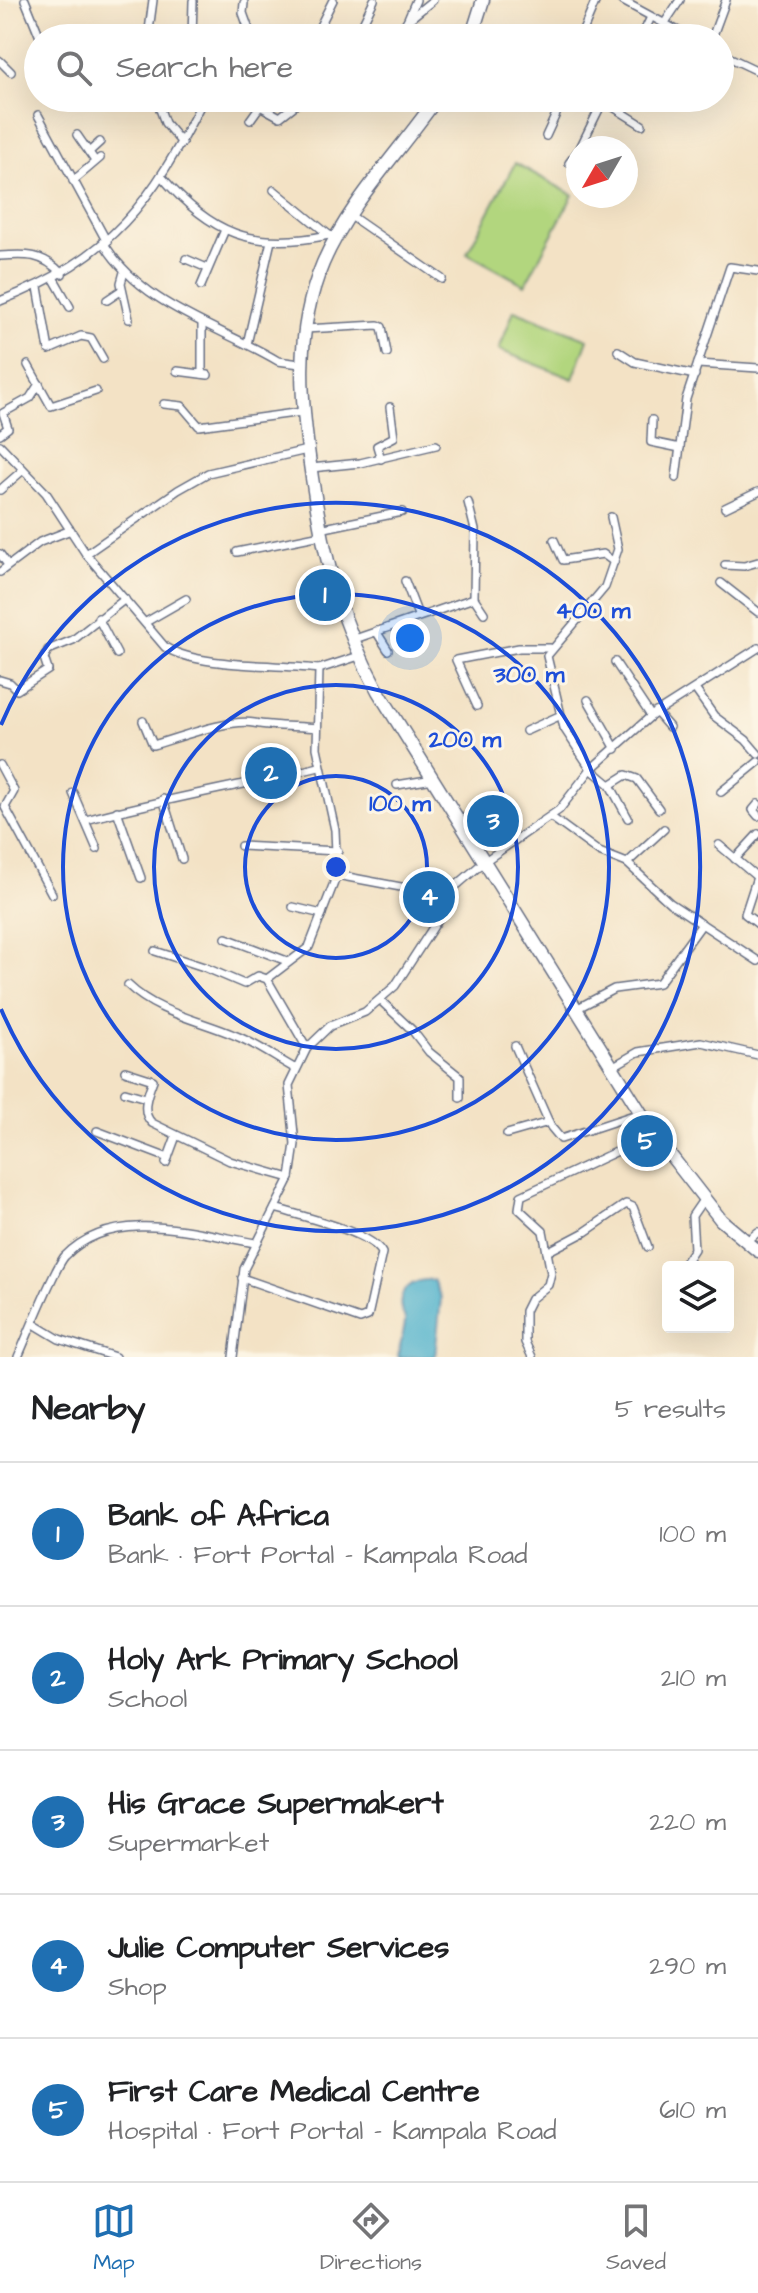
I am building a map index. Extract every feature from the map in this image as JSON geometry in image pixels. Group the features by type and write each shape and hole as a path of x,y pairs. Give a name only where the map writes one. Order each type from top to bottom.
{"main road":[{"path":"476,24 483,0"},
{"path":"427,112 351,216 332,237 315,285 305,329 300,364 302,412 321,532 335,594 359,656 640,1113 703,1200 758,1251"}],"street":[{"path":"25,0 35,24"},
{"path":"150,24 153,0"},
{"path":"321,24 333,0"},
{"path":"362,24 374,0"},
{"path":"407,21 416,0"},
{"path":"405,24 433,0"},
{"path":"586,24 596,0"},
{"path":"621,0 664,24 680,0"},
{"path":"717,24 726,0"},
{"path":"192,24 193,1"},
{"path":"244,3 247,24"},
{"path":"648,24 651,17"},
{"path":"734,60 758,71"},
{"path":"0,61 11,72"},
{"path":"161,112 165,123 182,143"},
{"path":"0,301 54,279 106,243 136,211 161,176 197,112"},
{"path":"250,120 253,112"},
{"path":"546,136 557,112"},
{"path":"587,136 596,112"},
{"path":"622,112 642,125"},
{"path":"38,115 124,272 156,297 202,324 278,361 300,364"},
{"path":"73,181 97,160 77,135"},
{"path":"89,152 100,142"},
{"path":"161,176 184,201 224,232 271,241 332,237"},
{"path":"274,190 332,237"},
{"path":"351,216 442,279"},
{"path":"201,286 224,232"},
{"path":"247,344 271,241"},
{"path":"0,256 26,253 47,260 62,274"},
{"path":"186,259 207,268"},
{"path":"676,478 686,399 730,267 758,271"},
{"path":"124,272 122,290 129,319"},
{"path":"54,279 70,307"},
{"path":"38,287 49,350 81,336 91,338 103,359"},
{"path":"107,300 122,290"},
{"path":"177,371 205,374 202,324"},
{"path":"305,329 378,325 382,327 387,353"},
{"path":"618,351 635,362 695,375"},
{"path":"698,364 758,368"},
{"path":"28,365 55,407 96,391"},
{"path":"0,434 8,428 3,413 30,398 39,384"},
{"path":"164,404 182,406 199,426 302,412"},
{"path":"381,459 377,446 394,437 390,407"},
{"path":"652,420 651,442 680,448"},
{"path":"0,445 46,493 86,554 165,647 179,654 214,661 319,669 359,656"},
{"path":"311,468 381,459 436,445"},
{"path":"86,554 208,473 307,450"},
{"path":"0,490 23,470"},
{"path":"725,508 758,492"},
{"path":"468,502 476,542 474,598 484,613"},
{"path":"237,552 402,512"},
{"path":"611,517 618,549 614,562 598,596 550,648 547,656 559,716 591,769 610,785 628,818"},
{"path":"0,572 40,542 71,530"},
{"path":"554,540 563,560 603,554 614,562"},
{"path":"0,554 8,565"},
{"path":"725,565 744,566 758,562"},
{"path":"405,581 418,615"},
{"path":"721,583 758,612"},
{"path":"352,640 474,598"},
{"path":"0,680 10,683 17,690 42,677 48,670 44,654 48,650 73,640 125,599"},
{"path":"146,622 186,599"},
{"path":"98,618 117,654"},
{"path":"376,631 388,650"},
{"path":"477,706 456,660 519,648 550,648"},
{"path":"337,875 438,894 450,891 485,861 551,817 591,769 653,714 758,648"},
{"path":"615,662 653,714 669,727"},
{"path":"267,979 309,947 337,875 338,851 319,767 319,669"},
{"path":"695,689 714,716 746,740 758,754"},
{"path":"588,700 616,749"},
{"path":"526,731 559,716"},
{"path":"143,721 153,745 222,726 253,723 262,727 317,728"},
{"path":"721,792 758,762"},
{"path":"0,765 14,791 5,807 52,894"},
{"path":"86,820 163,799 235,788 319,767"},
{"path":"610,785 626,775 637,779 659,809"},
{"path":"397,785 433,779"},
{"path":"73,793 97,849"},
{"path":"163,799 182,859"},
{"path":"758,804 753,810 758,816"},
{"path":"117,811 141,878"},
{"path":"551,817 599,852 627,863 670,903 758,961"},
{"path":"627,863 664,829"},
{"path":"735,859 758,834"},
{"path":"719,845 757,877 745,914 758,924"},
{"path":"241,846 289,851 338,851"},
{"path":"233,1357 242,1278 255,1243 290,1178 295,1144 289,1085 294,1068 307,1048 330,1026 365,1012 395,986 443,912 450,891"},
{"path":"293,907 322,914"},
{"path":"576,1009 614,989 659,983 702,924"},
{"path":"226,938 287,961"},
{"path":"155,951 244,984 258,976 267,979 307,1048"},
{"path":"128,985 146,999 216,1031 232,1034 294,1068"},
{"path":"380,1000 412,1030 429,1052 460,1077 460,1098"},
{"path":"612,1067 638,1052 701,1042 758,1055"},
{"path":"515,1046 549,1122 561,1139 640,1113"},
{"path":"125,1071 153,1080 146,1098 147,1119 230,1161 290,1178"},
{"path":"125,1092 146,1098"},
{"path":"507,1134 549,1122"},
{"path":"97,1131 167,1160 176,1136"},
{"path":"532,1357 525,1342 525,1311 551,1279 543,1231 519,1209 525,1192 654,1134"},
{"path":"686,1261 694,1249 692,1216 703,1200"},
{"path":"547,1252 585,1232 626,1204 633,1207 648,1247"},
{"path":"242,1278 360,1319 368,1316 382,1257 378,1246 275,1208"},
{"path":"18,1357 63,1257 92,1238 122,1229 160,1226 255,1243"},
{"path":"746,1242 758,1232"},
{"path":"34,1324 59,1339 115,1357"}],"green space":[{"path":"515,163 566,191 566,208 525,285 467,253"},
{"path":"514,310 588,339 573,379 499,350"}],"water":[{"path":"433,1280 441,1298 435,1357 398,1357 405,1323 401,1309 402,1296 414,1283"}],"place":[{"name":"Bank of Africa","path":"325,595"},
{"name":"Holy Ark Primary School","path":"271,773"},
{"name":"His Grace Supermakert","path":"493,821"},
{"name":"Julie Computer Services","path":"429,897"},
{"name":"First Care Medical Centre","path":"647,1141"}]}
